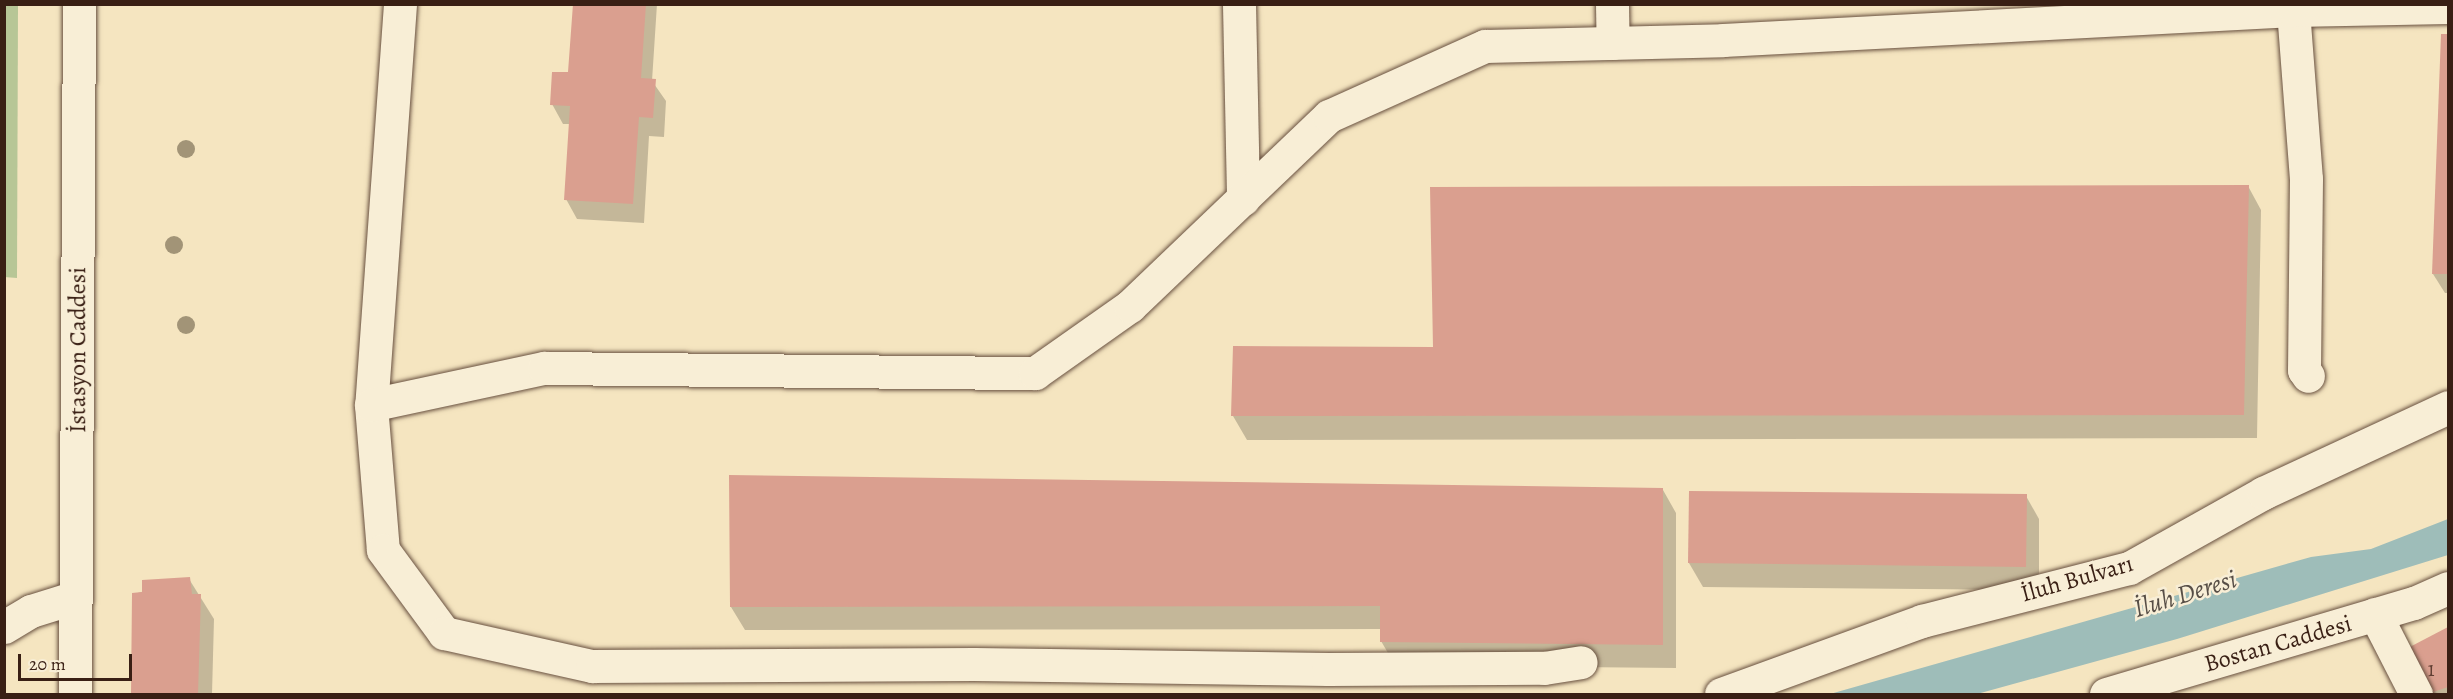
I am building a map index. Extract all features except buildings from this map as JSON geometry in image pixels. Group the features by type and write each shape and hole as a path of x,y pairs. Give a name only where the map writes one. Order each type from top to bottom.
{"street":[{"name":"İstasyon Caddesi","path":"75,694 79,4"},
{"path":"400,4 371,405 383,550 444,633 592,666 974,664 1340,669 1544,668 1581,662"},
{"path":"1239,4 1243,199"},
{"path":"1612,4 1614,43"},
{"path":"371,405 544,368 1035,373 1130,306 1329,116 1485,46 1614,43 2203,9 2448,7"},
{"path":"2293,9 2306,178 2304,370 2308,376"},
{"name":"İluh Bulvarı","path":"1721,694 1922,621 2129,568 2263,493 2448,407"},
{"name":"Bostan Caddesi","path":"2106,694 2376,615 2448,588"},
{"path":"4,627 31,611 76,597"},
{"path":"2376,615 2416,694"}],"green space":[{"path":"5,6 18,6 17,278 4,277"}],"water":[{"name":"İluh Deresi","path":"2448,519 2448,555 2177,639 1977,694 1830,694 2311,557 2371,549"}]}
